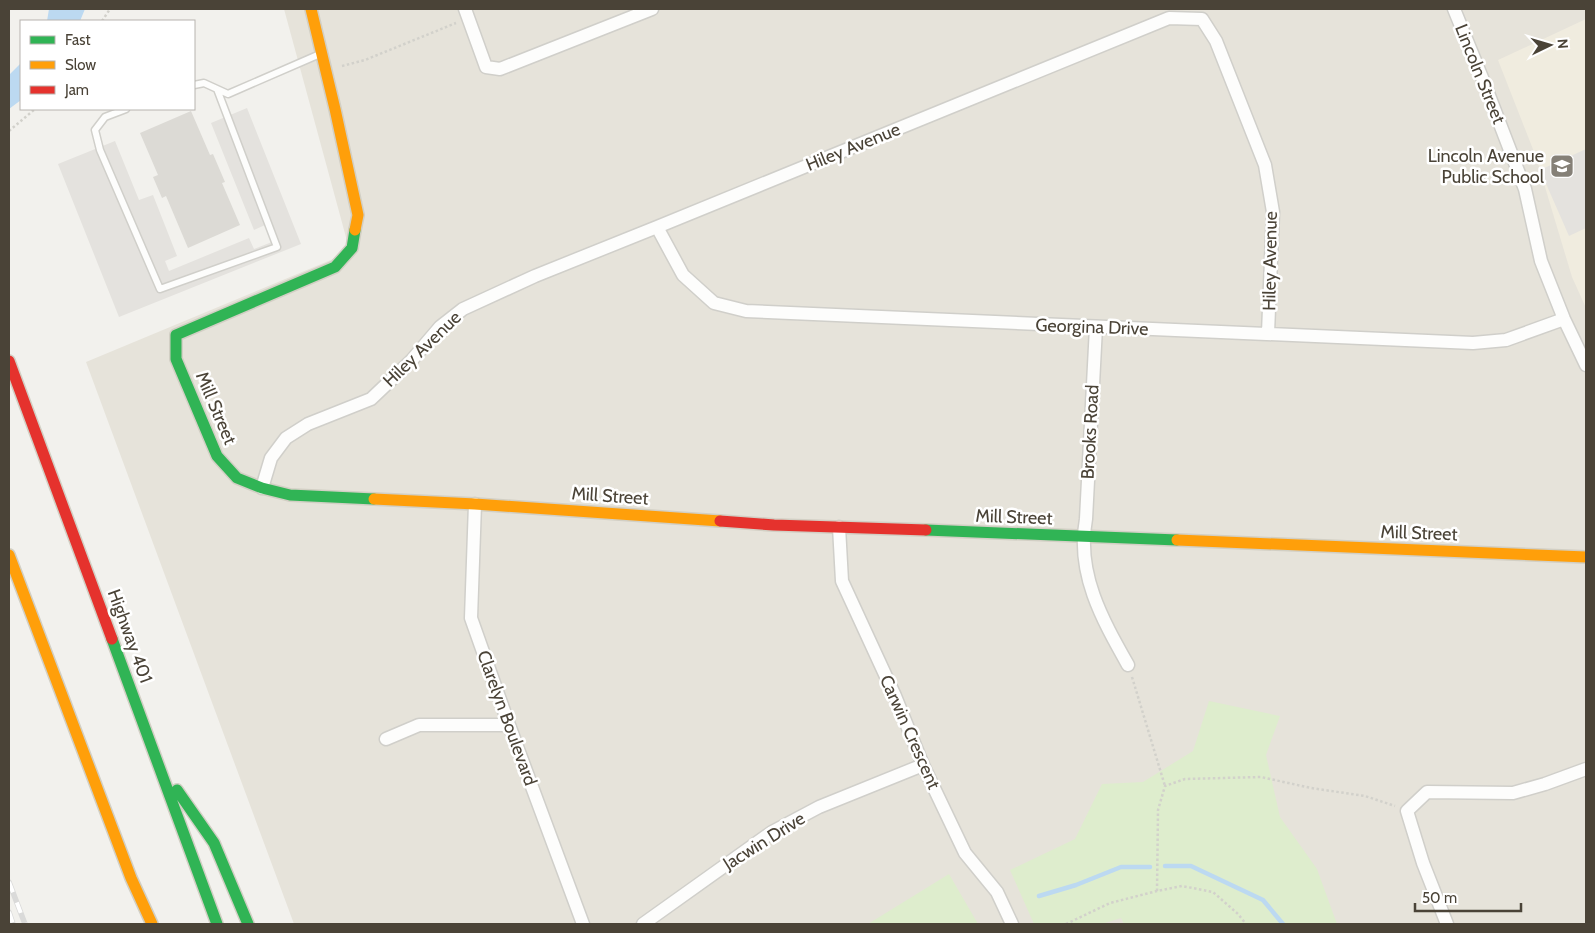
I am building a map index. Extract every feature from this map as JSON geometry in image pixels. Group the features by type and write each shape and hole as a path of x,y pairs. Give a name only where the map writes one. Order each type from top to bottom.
{"main road":[{"name":"Mill Street","path":"311,9 358,215 352,248 334,267 176,335 176,359 217,456 237,478 262,488 290,495 474,504 774,525 1586,557"},
{"name":"Highway 401","path":"9,361 217,924"},
{"path":"9,555 131,878 152,924"},
{"path":"157,761 214,843 248,924"},
{"path":"131,878 143,924"}],"street":[{"path":"467,13 486,66 500,68 652,9"},
{"name":"Lincoln Street","path":"1454,9 1525,189 1541,261 1564,319 1586,365"},
{"name":"Hiley Avenue","path":"262,488 271,458 286,438 308,424 371,399 410,361 440,327 463,308 535,276 1170,18 1202,19 1216,41 1264,165 1273,212 1268,333"},
{"name":"Georgina Drive","path":"658,227 683,276 714,303 746,311 1473,343 1506,340 1564,319"},
{"name":"Brooks Road","path":"1096,327 1086,519 1083,536 1085,566 1093,596 1107,628 1128,664"},
{"name":"Clarelyn Boulevard","path":"474,504 471,618 583,924"},
{"name":"Carwin Crescent","path":"839,527 842,581 965,853 998,892 1012,924"},
{"path":"386,739 419,725 509,725"},
{"name":"Jacwin Drive","path":"643,924 772,832 819,807 924,765"},
{"path":"1447,924 1423,863 1407,811 1427,792 1513,793 1586,769"}],"lane":[{"path":"195,85 204,84 228,94 322,53"},
{"path":"123,110 105,117 95,130 100,150 160,289 276,247 217,89"}],"path":[{"path":"103,20 110,9"},
{"path":"326,70 364,60 467,13"},
{"path":"9,131 34,110"},
{"path":"1128,664 1165,786 1158,810 1157,891"},
{"path":"1165,786 1184,779 1261,777 1311,788 1365,796 1407,811"},
{"path":"1066,924 1110,903 1182,886 1213,892 1238,914 1246,924"}],"shaded area":[{"path":"284,9 1586,9 1586,924 294,924 86,362 350,252"},
{"name":"Lincoln Avenue Public School","path":"1586,19 1586,308 1572,277 1536,157 1498,60"},
{"path":"247,108 301,244 119,317 58,164 115,141 139,200 153,195 177,256 165,261 169,271 249,238 254,249 272,242 265,225 254,230 211,123"},
{"path":"1586,149 1586,228 1569,236 1540,170"}],"green space":[{"path":"1209,701 1280,716 1266,755 1280,817 1317,869 1337,924 1124,924 1121,918 1102,924 1034,924 1010,870 1075,839 1102,784 1143,782 1193,751"},
{"path":"949,874 978,924 868,924"}],"water":[{"path":"49,9 85,9 80,20 47,20"},
{"path":"20,64 20,101 9,109 9,75"}],"building":[{"path":"191,111 210,155 213,154 225,182 222,183 240,225 188,248 166,196 162,198 153,177 158,175 140,133"}],"waterway":[{"path":"1165,866 1191,866 1263,900 1283,924"},
{"path":"1039,896 1076,885 1121,867 1150,867"}],"railway":[{"path":"9,882 25,924"},
{"path":"9,912 13,924"}],"traffic: fast":[{"path":"355,230 352,248 335,267 176,335 176,359 217,456 237,478 262,488 290,495 374,499"},
{"path":"926,530 1177,540"},
{"path":"112,639 217,924"},
{"path":"177,790 214,843 248,924"}],"traffic: slow":[{"path":"311,9 358,215 355,230"},
{"path":"374,499 720,521"},
{"path":"1177,540 1586,557"},
{"path":"9,555 131,878 152,924"}],"traffic: jam":[{"path":"9,361 112,639"},
{"path":"720,521 774,525 926,530"}],"place":[{"name":"Lincoln Avenue Public School","path":"1562,166"}]}
